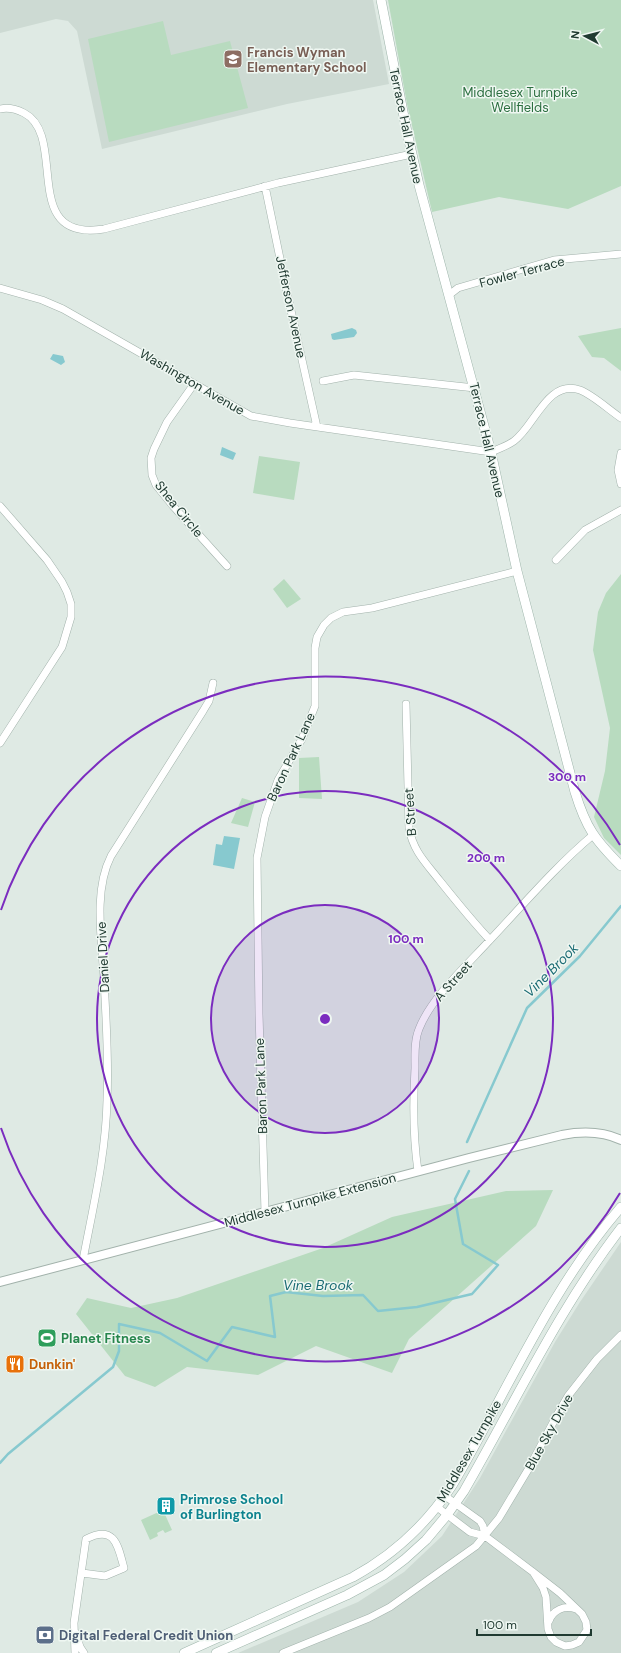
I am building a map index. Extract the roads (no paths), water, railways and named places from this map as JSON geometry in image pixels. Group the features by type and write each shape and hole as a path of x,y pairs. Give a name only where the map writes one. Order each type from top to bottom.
{"main road":[{"name":"Terrace Hall Avenue","path":"381,0 412,154 428,222 475,388 491,452 517,571 575,792 581,810 593,835 600,845 621,866"},
{"name":"Middlesex Turnpike","path":"184,1653 330,1589 365,1571 397,1549 426,1521 445,1496 562,1289 590,1248 621,1207"},
{"name":"Middlesex Turnpike","path":"216,1653 335,1601 372,1582 411,1554 436,1530 456,1503 471,1478 566,1308 596,1262 621,1228"}],"street":[{"path":"0,108 12,108 26,114 39,127 43,141 47,178 56,211 60,218 68,225 85,231 104,229 265,186 412,154"},
{"name":"Jefferson Avenue","path":"265,186 317,427"},
{"name":"Fowler Terrace","path":"448,295 458,288 554,260 621,254"},
{"name":"Washington Avenue","path":"0,288 42,300 63,309 251,416 491,452"},
{"path":"323,381 354,375 475,388"},
{"name":"Shea Circle","path":"194,384 167,422 156,445 151,458 152,475 156,485 173,506 227,566"},
{"path":"491,452 513,442 522,433 548,399 554,393 561,390 570,388 580,390 621,418"},
{"path":"621,453 618,470 621,484"},
{"path":"0,506 47,560 62,582 67,592 71,617 62,647 0,742"},
{"path":"556,560 585,530 621,510"},
{"name":"Baron Park Lane","path":"265,1212 256,886 257,858 265,817 278,780 302,739 315,706 315,648 319,631 331,618 343,612 372,608 517,571"},
{"name":"Daniel Drive","path":"83,1260 102,1151 107,1102 108,1057 101,930 103,879 111,856 209,701 213,683"},
{"name":"B Street","path":"406,704 409,828 411,840 420,858 470,919 490,940"},
{"name":"A Street","path":"418,1171 415,1145 414,1111 415,1047 418,1030 426,1013 490,940 562,863 593,835"},
{"name":"Middlesex Turnpike Extension","path":"0,1282 418,1171 576,1132 599,1132 621,1140"},
{"name":"Blue Sky Drive","path":"283,1653 369,1618 390,1607 476,1546 499,1518 529,1468 568,1396 597,1359 621,1335"},
{"path":"445,1496 480,1522 483,1526 485,1536"},
{"path":"437,1507 470,1532 485,1536 533,1572 560,1593 582,1614 586,1622 587,1630 583,1638 576,1644 565,1646 556,1642 551,1637 548,1626 546,1597 533,1572"},
{"path":"75,1653 74,1624 86,1539 95,1535 109,1536 115,1539 124,1568 105,1576 82,1573"},
{"path":"548,1626 553,1613 562,1608 573,1608 582,1614"},
{"path":"74,1624 80,1647 84,1653"}],"water":[{"path":"352,328 356,330 357,333 354,337 332,339 331,334"},
{"path":"53,354 63,356 65,362 61,365 50,359"},
{"path":"222,447 236,453 233,460 220,455"},
{"path":"224,836 240,838 234,869 213,865 216,844 222,845"}],"waterway":[{"name":"Vine Brook","path":"467,1142 527,1008 580,956 621,906"},
{"name":"Vine Brook","path":"0,1463 8,1454 113,1367 119,1351 119,1324 160,1333 207,1361 232,1327 275,1337 270,1296 286,1292 323,1296 363,1295 378,1311 417,1307 472,1294 498,1265 463,1244 455,1199 469,1171"}],"place":[{"name":"Francis Wyman Elementary School","path":"233,59"},
{"name":"Planet Fitness","path":"47,1338"},
{"name":"Dunkin'","path":"15,1364"},
{"name":"Primrose School of Burlington","path":"166,1506"},
{"name":"Digital Federal Credit Union","path":"45,1635"}],"park label":[{"name":"Middlesex Turnpike Wellfields","path":"520,100"}]}
